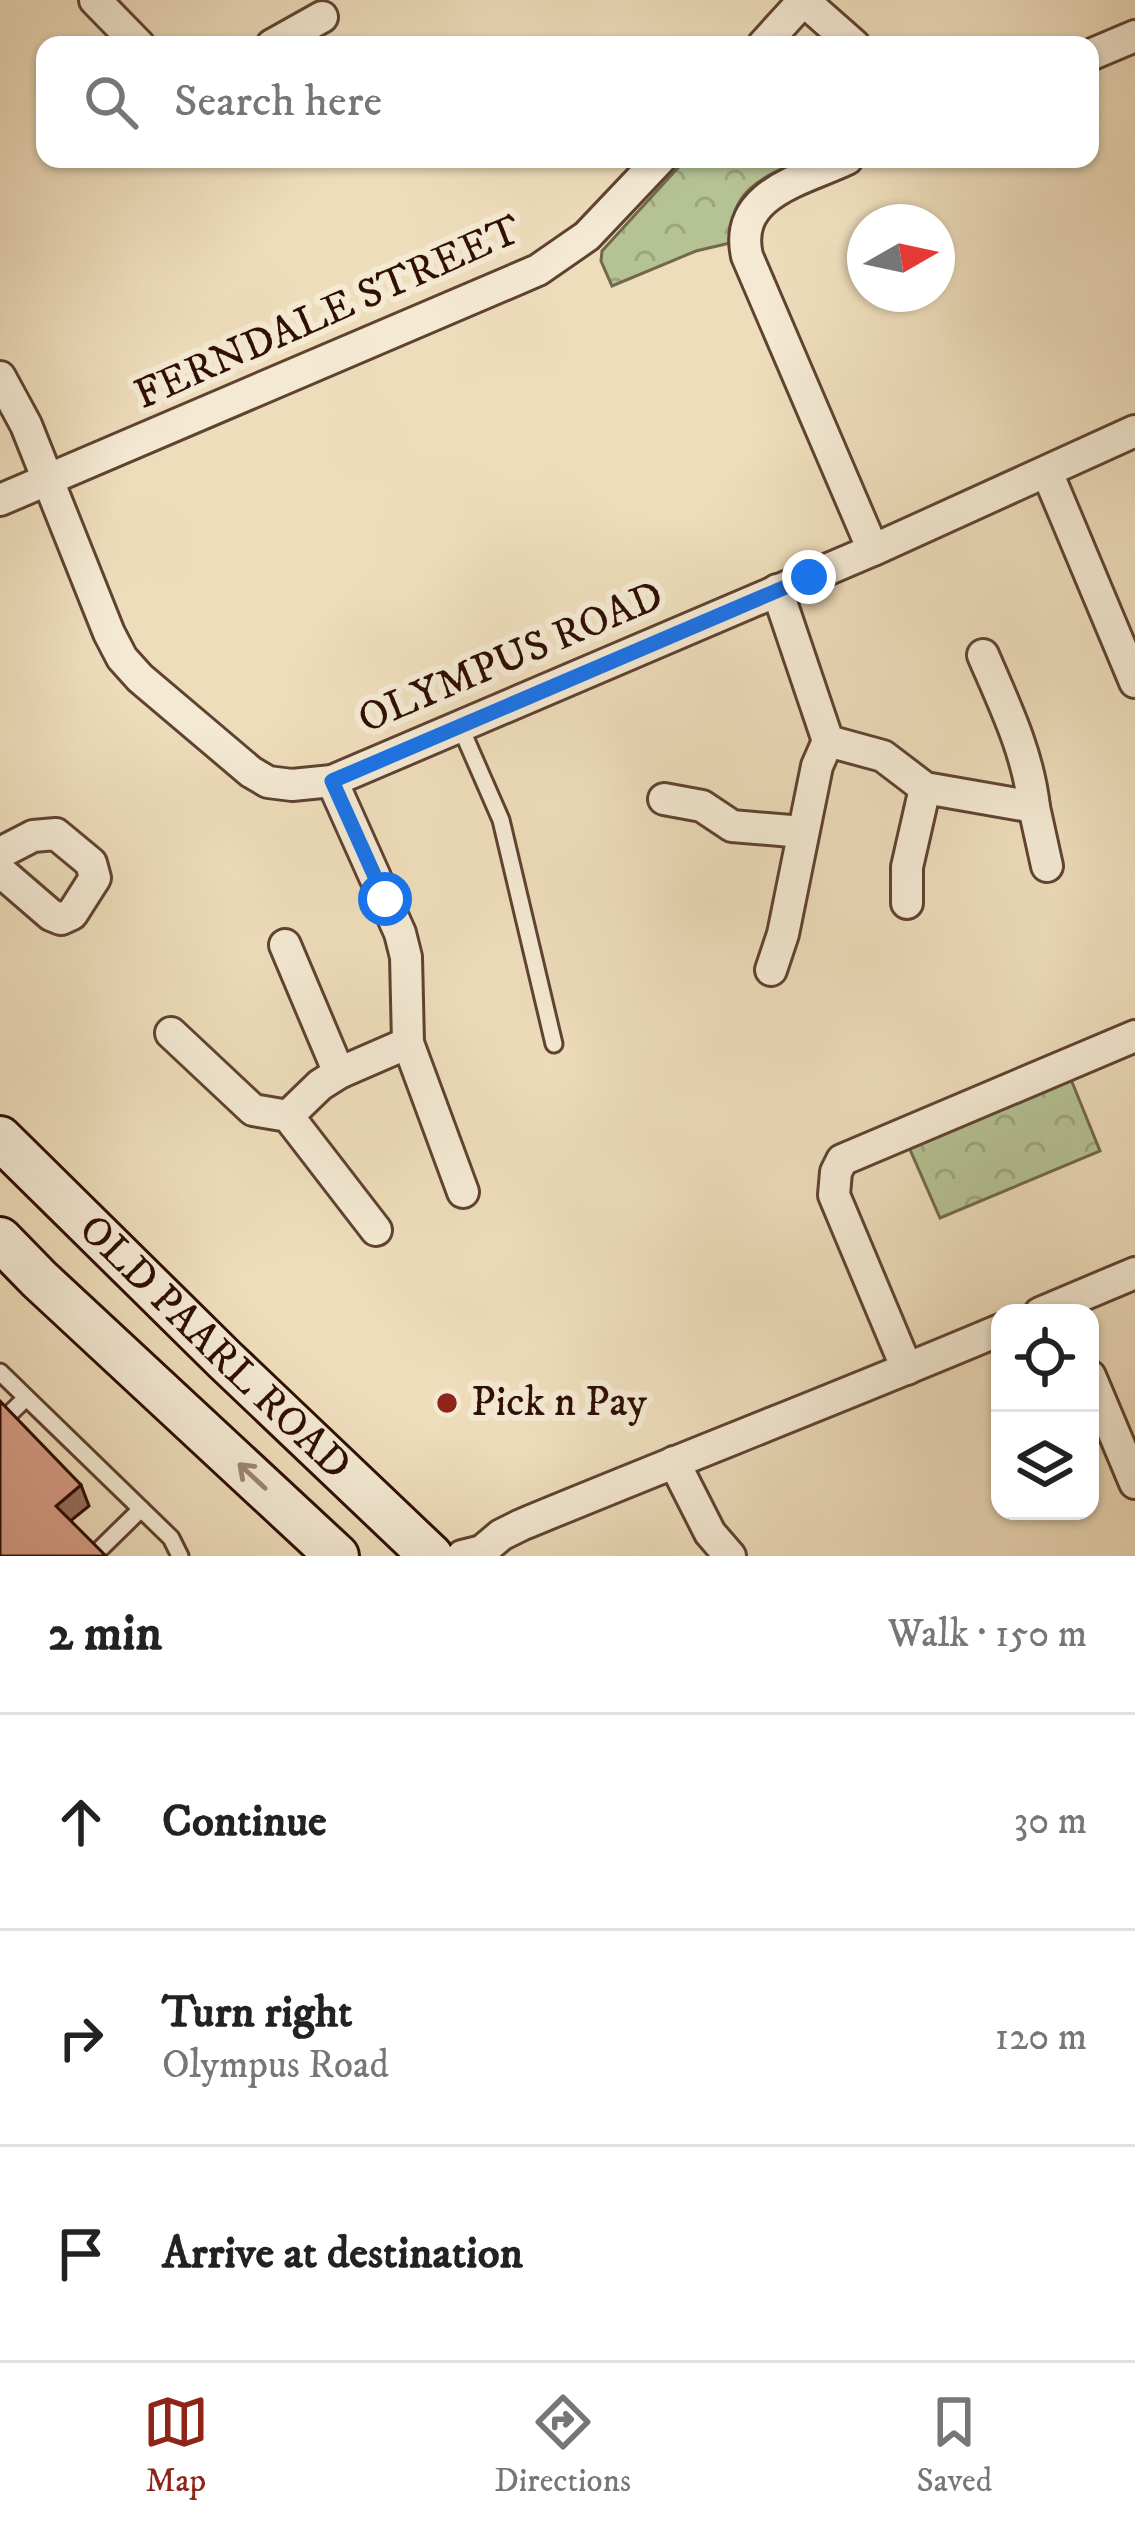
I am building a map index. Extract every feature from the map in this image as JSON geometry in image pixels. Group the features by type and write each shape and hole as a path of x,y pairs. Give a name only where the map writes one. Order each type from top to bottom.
{"main road":[{"name":"OLD PAARL ROAD","path":"0,1138 431,1556"},
{"name":"OLD PAARL ROAD","path":"0,1239 338,1556"}],"street":[{"path":"95,0 130,36"},
{"path":"771,36 804,0 844,36"},
{"path":"288,36 322,16"},
{"path":"1099,51 1135,36"},
{"name":"FERNDALE STREET","path":"0,500 538,270 587,236 651,168"},
{"path":"829,168 762,200 750,215 744,242 873,550"},
{"name":"OLYMPUS ROAD","path":"0,377 26,425 114,646 130,668 230,756 268,782 292,785 332,781 873,550 1135,431"},
{"path":"1047,472 1135,682"},
{"path":"771,970 783,934 817,766 827,741 777,590"},
{"path":"983,656 1023,748 1047,866"},
{"path":"827,741 884,756 926,788 1034,807"},
{"path":"332,781 400,933 406,958 408,1043 463,1192"},
{"path":"907,903 907,867 926,788"},
{"path":"664,799 702,806 731,826 803,832"},
{"path":"0,853 33,836 56,834 91,863 95,878 72,914 61,919 0,871"},
{"path":"285,945 340,1073"},
{"path":"171,1033 253,1110 289,1116 376,1230"},
{"path":"907,1369 835,1195 842,1160 1135,1036"},
{"path":"289,1116 320,1085 408,1043"},
{"path":"1067,1304 1135,1273"},
{"path":"476,1554 520,1525 991,1334"},
{"path":"1099,1397 1135,1483"},
{"path":"674,1462 710,1533 730,1556"}],"lane":[{"path":"460,726 501,820 554,1044"},
{"path":"0,1372 171,1538 180,1556"},
{"path":"0,1423 26,1398"},
{"path":"93,1556 141,1509"}],"green space":[{"path":"678,168 784,168 742,198 731,225 730,243 696,251 612,286 601,261 602,251"},
{"path":"1070,1077 1100,1151 940,1218 908,1145"}],"building":[{"path":"0,1401 81,1485 56,1506 106,1556 0,1556"}],"place":[{"name":"Pick n Pay","path":"447,1403"}],"route":[{"path":"385,899 332,781 809,577"}]}
